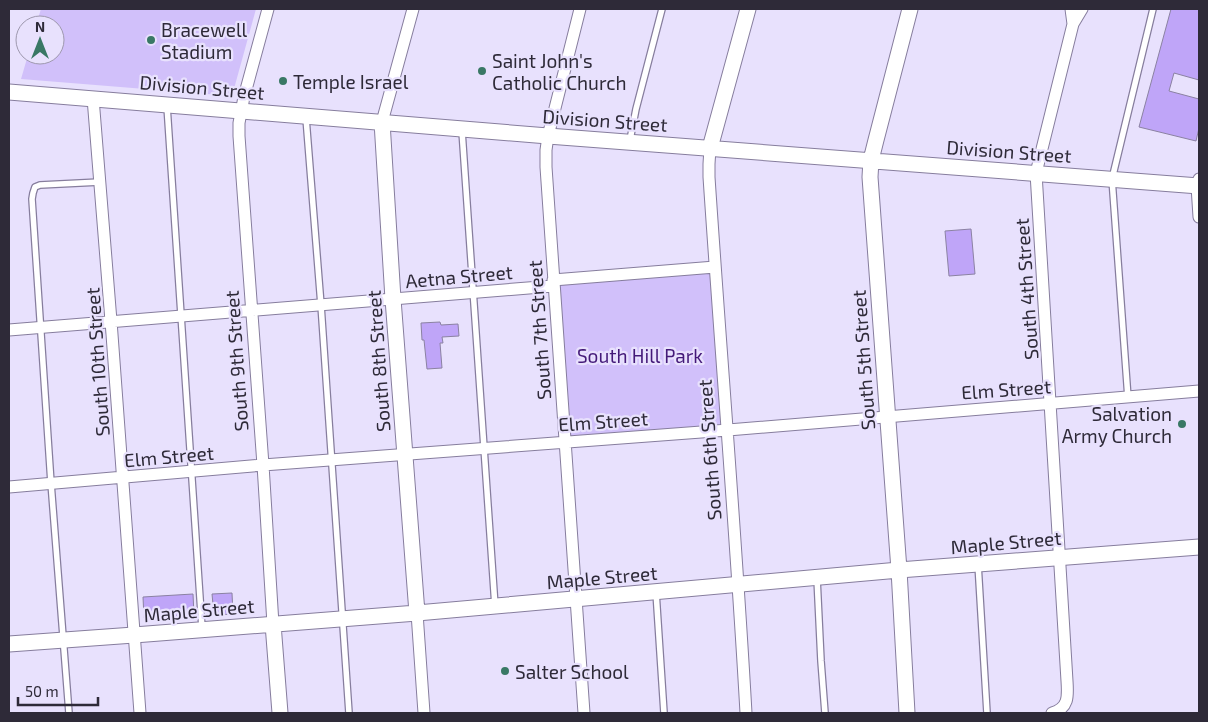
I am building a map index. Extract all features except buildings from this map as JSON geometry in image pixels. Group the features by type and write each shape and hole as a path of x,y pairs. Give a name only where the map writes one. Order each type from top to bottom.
{"street":[{"name":"South 9th Street","path":"268,9 241,110 239,136 280,713"},
{"name":"South 8th Street","path":"413,9 382,122 393,299 424,713"},
{"name":"South 7th Street","path":"580,9 548,136 546,167 584,713"},
{"name":"South 6th Street","path":"746,713 739,585 709,177 710,148 748,9"},
{"name":"South 5th Street","path":"907,713 899,570 870,190 871,160 910,9"},
{"name":"South 4th Street","path":"1071,9 1073,24"},
{"name":"South 4th Street","path":"1052,713 1061,710 1065,706 1068,691 1036,173 1073,24 1082,9"},
{"name":"Division Street","path":"9,92 548,136 1199,184"},
{"name":"South 10th Street","path":"93,98 140,713"},
{"path":"1199,184 1199,217"},
{"name":"Aetna Street","path":"9,330 474,292 715,267"},
{"name":"Elm Street","path":"9,487 263,465 728,430 1199,391"},
{"name":"Maple Street","path":"9,644 417,613 899,570 1199,547"}],"lane":[{"path":"630,142 636,109 662,9"},
{"path":"1128,398 1112,179 1153,9"},
{"path":"167,104 202,630"},
{"path":"306,116 349,713"},
{"path":"462,129 495,606"},
{"path":"69,713 51,483 32,193 35,187 46,184 100,182"},
{"path":"978,564 986,713"},
{"path":"817,578 825,713"},
{"path":"656,592 664,713"}],"green space":[{"name":"Bracewell Stadium","path":"41,9 256,9 232,96 21,79 25,65 65,65 65,15 39,15"},
{"name":"South Hill Park","path":"715,267 728,430 565,441 553,280"}],"place":[{"name":"Bracewell Stadium","path":"151,40"},
{"name":"Saint John's Catholic Church","path":"482,71"},
{"name":"Temple Israel","path":"283,81"},
{"name":"Salvation Army Church","path":"1182,424"},
{"name":"Salter School","path":"505,671"}]}
